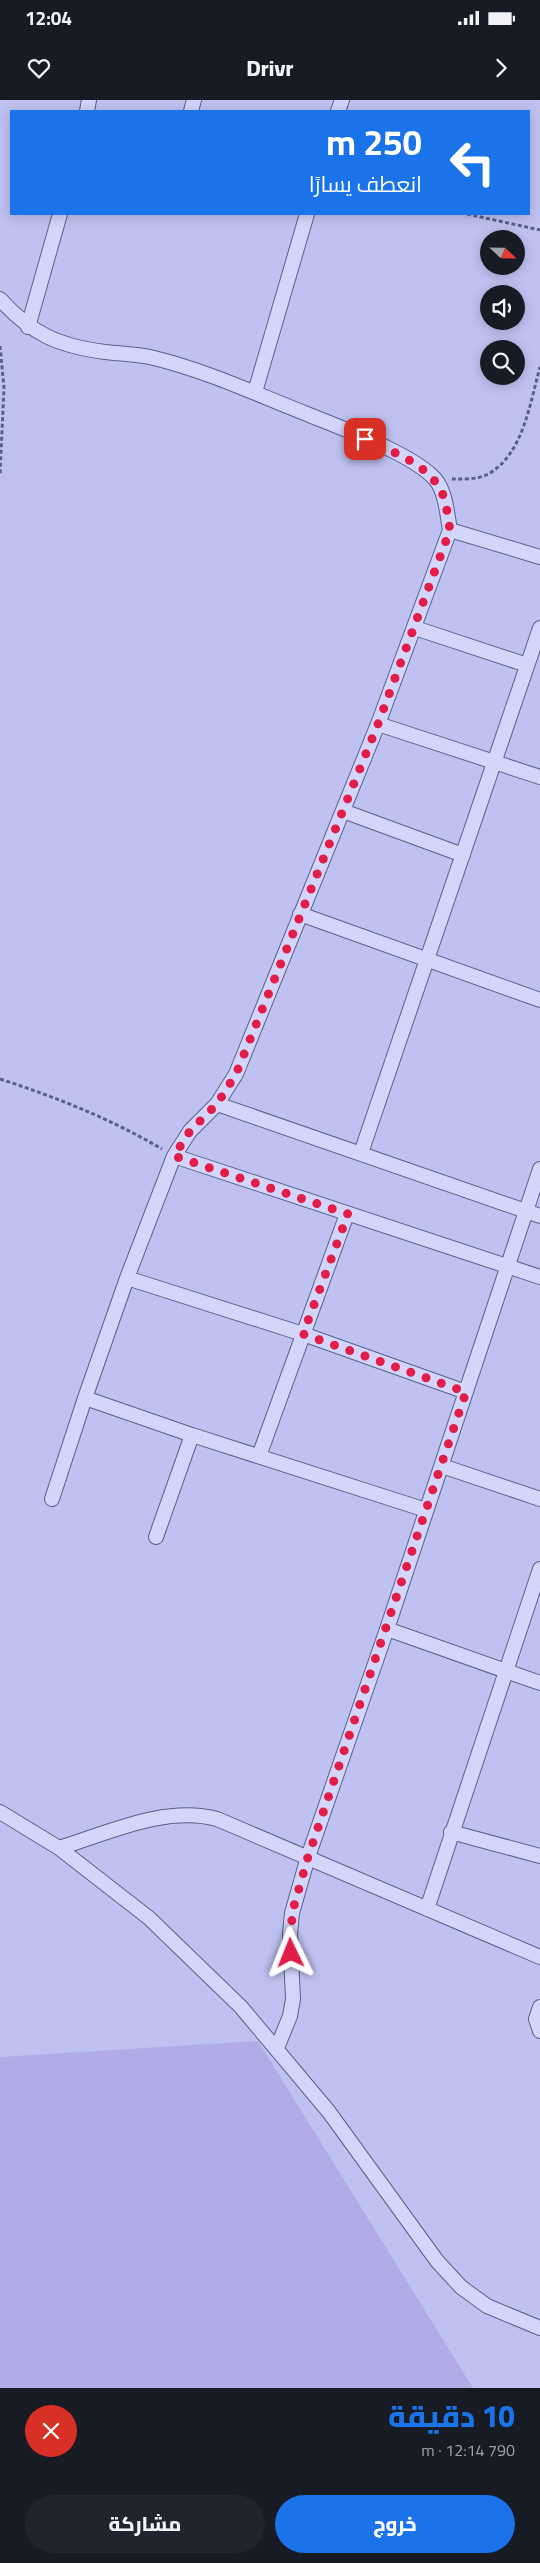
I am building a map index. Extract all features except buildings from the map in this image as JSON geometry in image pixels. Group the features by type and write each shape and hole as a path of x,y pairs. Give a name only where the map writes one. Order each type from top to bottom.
{"street":[{"path":"28,327 60,215"},
{"path":"255,392 307,215"},
{"path":"0,299 28,327 47,338 69,346 151,357 202,371 384,448 419,466 435,480 444,496 450,530 378,724 236,1074 217,1104 190,1131 174,1156 127,1278 52,1499"},
{"path":"450,530 540,557"},
{"path":"415,628 527,665"},
{"path":"361,1153 540,628"},
{"path":"378,724 540,777"},
{"path":"343,811 463,855"},
{"path":"300,914 540,1000"},
{"path":"217,1104 540,1216"},
{"path":"174,1156 540,1278"},
{"path":"276,2048 290,2016 293,1999 290,1934 292,1913 308,1857 388,1629 540,1169"},
{"path":"259,1456 348,1214"},
{"path":"127,1278 303,1334 466,1392"},
{"path":"85,1398 192,1435 426,1510"},
{"path":"156,1537 192,1435"},
{"path":"442,1466 540,1499"},
{"path":"427,1909 451,1832 540,1569"},
{"path":"388,1629 540,1683"},
{"path":"0,1812 59,1848 149,1918 241,2007 330,2112 438,2261 460,2287 487,2306 540,2328"},
{"path":"59,1848 134,1825 169,1817 202,1815 232,1824 540,1957"},
{"path":"451,1832 540,1856"},
{"path":"540,2007 536,2019 540,2031"}],"path":[{"path":"472,215 540,230"},
{"path":"0,346 4,388 0,474"},
{"path":"435,480 472,479 488,474 503,463 514,447 524,424 540,367"},
{"path":"0,1079 89,1110 128,1129 174,1156"}],"shaded area":[{"path":"258,2041 473,2388 0,2388 0,2057"}],"route":[{"path":"291,1953 292,1913 308,1857 388,1629 466,1392 303,1334 348,1214 174,1156 183,1139 217,1104 236,1074 378,724 450,530 444,496 435,480 419,466 365,439"}]}
